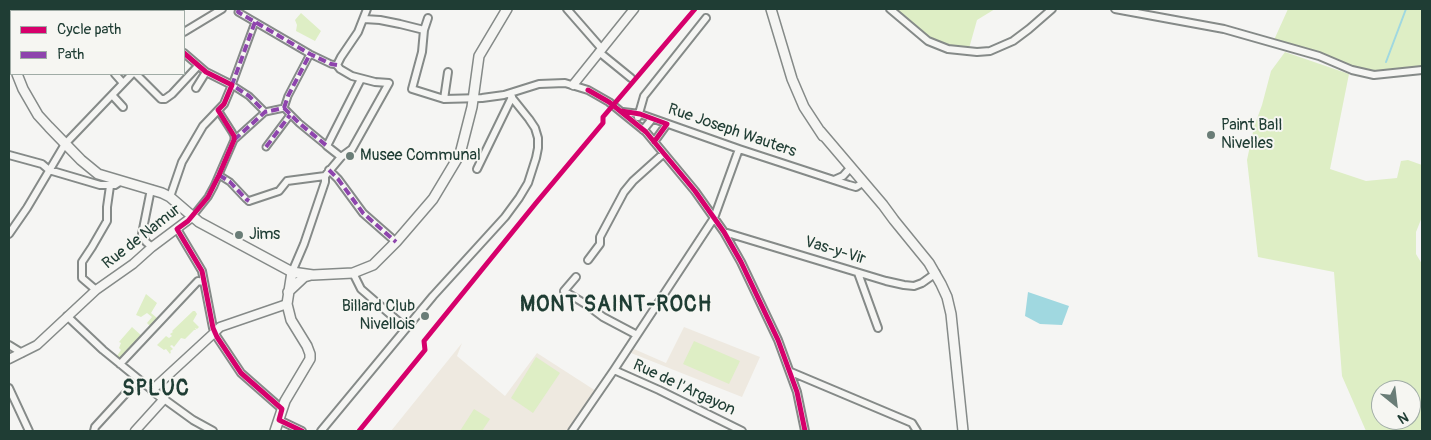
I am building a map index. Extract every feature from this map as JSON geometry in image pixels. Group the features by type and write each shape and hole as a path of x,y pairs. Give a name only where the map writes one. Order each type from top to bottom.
{"main road":[{"path":"288,292 304,277 353,273 373,265 396,242 433,199 460,154 472,107 479,56 507,9"},
{"path":"771,9 792,80 804,107 820,131 883,205 936,273 947,297 951,314 963,431"},
{"path":"17,75 26,96 38,115 94,171 170,197 192,217 208,228 292,272 313,275"},
{"path":"275,431 285,401 310,359 307,346 291,320 287,304 292,272"}],"street":[{"path":"185,31 222,9"},
{"path":"239,9 238,12 310,54 337,65 345,72 361,79 389,83 352,149 341,157 327,173 304,244 292,272"},
{"path":"337,65 364,19 367,9"},
{"path":"567,9 600,51 631,78"},
{"path":"573,85 634,9"},
{"path":"890,9 928,42 948,49 977,52 990,50 1013,41 1052,9"},
{"path":"1115,9 1224,29 1319,56 1352,70 1374,74 1422,70"},
{"path":"428,18 424,30 422,52 412,89 444,98 473,98 511,95 539,84 565,83 596,94 635,123 654,142 695,191 724,232 741,262 791,372 805,431"},
{"path":"635,123 640,114 644,96 706,18"},
{"path":"364,19 380,20 424,30"},
{"path":"170,197 179,169 190,148 203,126 224,104 256,22"},
{"path":"185,54 206,72 232,85 248,96 265,112"},
{"path":"284,108 288,96 310,54"},
{"path":"137,75 161,99 165,99 198,66"},
{"path":"196,88 206,72"},
{"path":"444,98 448,72"},
{"path":"116,75 122,84"},
{"path":"9,234 27,208 65,144 131,75"},
{"path":"327,146 361,79"},
{"path":"112,95 123,108"},
{"path":"477,169 511,95"},
{"path":"320,431 450,277 505,217 528,183 536,158 538,138 535,128 511,95"},
{"path":"234,140 265,112 284,108"},
{"path":"284,108 341,157"},
{"path":"218,110 232,132 234,140"},
{"name":"Rue Joseph Wauters","path":"619,110 640,114 834,180 856,186 863,183"},
{"path":"266,147 290,115"},
{"path":"643,130 652,118"},
{"path":"654,142 667,124"},
{"name":"Rue de Namur","path":"9,359 37,345 96,290 133,264 192,217 220,176 234,140"},
{"path":"572,431 714,218 739,149"},
{"path":"588,260 600,244 600,237 624,192 633,181 663,154"},
{"path":"9,155 42,164 49,170 100,185 110,186 121,181"},
{"path":"834,180 843,176 850,168"},
{"path":"220,176 230,182 249,201 279,191 288,181 327,173 338,179 363,212 396,242"},
{"path":"96,290 82,278 82,262 107,221 110,186"},
{"path":"151,190 142,234 146,242 152,247"},
{"path":"177,229 202,271 215,332 242,373 282,409"},
{"name":"Vas-y-Vir","path":"724,232 904,285 914,286 936,273"},
{"path":"353,273 361,289 406,328"},
{"path":"858,273 878,328"},
{"path":"576,277 564,291 603,317 637,335"},
{"path":"120,364 198,281 204,282"},
{"path":"152,390 220,327 287,304"},
{"path":"66,316 138,380 193,420 213,431"},
{"path":"9,345 22,353"},
{"name":"Rue de l'Argayon","path":"614,370 742,431"},
{"path":"791,372 912,423 917,431"},
{"path":"94,431 95,427 138,380"},
{"path":"9,388 28,431"},
{"path":"135,431 164,399"},
{"path":"278,420 302,431"}],"shaded area":[{"path":"684,327 760,357 742,397 631,353 634,349 666,363"},
{"path":"462,343 457,356 505,396 537,353 596,391 567,431 391,431"}],"green space":[{"path":"890,9 995,9 977,20 968,52 938,46"},
{"path":"1288,9 1422,9 1422,66 1372,72 1323,54 1274,40"},
{"path":"301,13 321,31 315,41 296,31 297,25 295,20"},
{"path":"1285,52 1349,74 1330,169 1366,181 1397,178 1401,161 1408,160 1422,165 1422,217 1416,232 1416,254 1422,264 1422,431 1366,431 1342,376 1334,272 1258,257 1247,160 1254,127 1271,71"},
{"path":"146,294 157,303 151,313 157,318 150,326 147,323 152,317 147,313 141,317 136,315"},
{"path":"193,311 197,314 193,321 199,327 195,328 196,330 185,339 181,338 174,347 170,346 173,349 170,351 170,354 166,349 164,350 157,345 166,336 169,338 172,336 170,334 172,331"},
{"path":"132,327 143,337 122,360 117,356 121,350 119,348 121,343 119,342"},
{"path":"694,341 740,361 729,384 683,364"},
{"path":"536,357 560,373 533,413 511,398"},
{"path":"474,409 490,419 482,431 460,431"}],"water":[{"path":"1028,292 1069,306 1062,325 1040,324 1025,316"}],"waterway":[{"path":"1386,62 1406,9"}],"marked path":[{"path":"239,9 238,12 310,54 337,65"},
{"path":"255,22 232,85 249,96 265,112"},
{"path":"284,108 288,96 310,54"},
{"path":"284,108 327,146"},
{"path":"234,140 265,112 284,108"},
{"path":"266,147 290,115"},
{"path":"329,170 363,213 396,242"},
{"path":"219,175 230,182 249,201"}],"cycle path":[{"path":"359,431 425,350 424,341 603,123 603,117 695,9"},
{"path":"185,54 206,72 232,85 224,104 218,110 234,136 234,140 208,197 188,221 177,229 202,271 213,328 217,337 241,373 282,409 279,420 302,431"},
{"path":"588,90 609,102 646,132 695,191 724,232 741,262 778,340 797,392 805,431"},
{"path":"621,111 640,114 667,124 654,142"}],"place":[{"name":"Paint Ball Nivelles","path":"1211,135"},
{"name":"Musee Communal","path":"350,156"},
{"name":"Jims","path":"239,235"},
{"name":"Billard Club Nivellois","path":"425,316"}],"district":[{"name":"MONT SAINT-ROCH","path":"616,306"},
{"name":"SPLUC","path":"156,390"}]}
